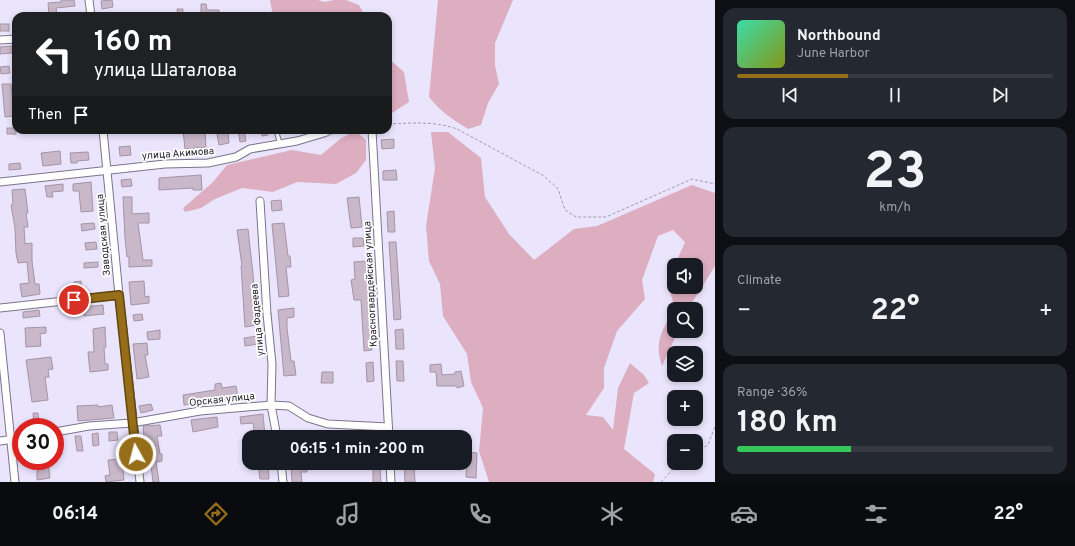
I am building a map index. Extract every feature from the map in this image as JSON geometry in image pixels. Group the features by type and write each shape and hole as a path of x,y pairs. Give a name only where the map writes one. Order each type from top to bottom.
{"street":[{"path":"89,0 90,12"},
{"path":"0,40 12,39"},
{"name":"Заводская улица","path":"103,134 132,423 140,482"},
{"name":"улица Акимова","path":"0,182 165,164 208,163 236,157 250,149 297,141 321,134"},
{"name":"Красногвардейская улица","path":"372,134 388,430"},
{"name":"улица Фадеева","path":"260,201 267,314 272,364 271,405 276,430"},
{"path":"0,308 119,295"},
{"path":"0,333 15,482"},
{"name":"Орская улица","path":"64,430 89,426 132,423 200,412 271,405 289,406 308,418 328,424 388,427"},
{"path":"0,440 11,440"},
{"path":"282,470 283,482"},
{"path":"390,470 391,482"}],"lane":[{"path":"277,134 280,144"}],"path":[{"path":"392,124 444,124 457,129 544,176 558,189 565,210 576,217 606,217 692,179 715,184"},
{"path":"703,448 708,445 715,426"},
{"path":"661,482 672,470"}],"shaded area":[{"path":"270,0 318,0 324,2 346,0 359,5 363,12 272,12"},
{"path":"438,0 513,0 495,43 495,65 499,84 488,103 481,125 468,129 447,115 429,97"},
{"path":"392,62 404,72 409,102 392,113"},
{"path":"431,132 448,132 481,158 485,197 509,234 534,260 574,229 597,226 692,185 715,193 715,266 703,285 703,258 678,258 685,242 673,230 658,236 642,280 645,299 617,331 604,368 604,388 586,415 603,417 613,430 618,388 630,363 644,375 649,383 634,393 624,449 655,474 653,482 489,482 479,451 483,408 471,382 467,354 443,316 440,284 429,261 426,226 435,168"},
{"path":"349,134 359,134 366,140 366,160 356,173 336,184 297,182 273,192 242,188 215,199 201,208 185,212 183,208 212,183 227,165 292,150 321,155 340,139"},
{"path":"670,294 697,294 692,302 673,302"},
{"path":"667,323 667,338 675,338 671,346 667,346 667,355 662,366 659,343"}],"building":[{"path":"61,0 74,0 75,6 56,8 57,12 49,12 48,3 61,2"},
{"path":"112,0 113,7 102,9 101,1"},
{"path":"201,4 206,4 207,10 219,10 219,12 201,12"},
{"path":"177,9 183,9 183,12 177,12"},
{"path":"0,24 9,24 9,31 0,31"},
{"path":"12,46 12,53 0,54 0,47"},
{"path":"9,66 10,73 1,74 0,67"},
{"path":"2,84 11,84 12,116 5,117"},
{"path":"7,128 12,128 12,134 7,134"},
{"path":"183,134 205,134 206,147 185,149"},
{"path":"217,134 228,134 229,143 219,145"},
{"path":"239,134 245,134 246,141 240,142"},
{"path":"394,139 394,148 382,149 381,140"},
{"path":"130,146 131,155 120,156 119,147"},
{"path":"60,151 61,164 43,166 41,153"},
{"path":"88,152 89,160 71,163 70,153"},
{"path":"20,163 21,169 9,170 9,164"},
{"path":"396,170 397,180 383,180 383,171"},
{"path":"201,175 202,190 193,190 193,188 159,190 159,178"},
{"path":"131,179 132,186 122,187 121,180"},
{"path":"91,182 93,211 81,212 79,191 73,191 73,184"},
{"path":"63,184 63,191 52,192 53,197 47,197 45,186"},
{"path":"25,189 28,227 24,227 25,244 32,243 32,261 35,284 39,284 40,294 22,297 20,284 29,283 27,262 18,263 15,228 11,205 13,205 12,190"},
{"path":"123,197 132,197 132,214 149,213 149,223 138,223 143,260 152,260 152,266 129,267 129,256 127,257 125,238"},
{"path":"359,197 362,227 351,228 347,198"},
{"path":"281,200 282,210 272,211 271,201"},
{"path":"394,211 395,232 388,232 387,212"},
{"path":"94,223 95,229 82,231 81,224"},
{"path":"284,223 288,256 290,256 291,267 286,267 289,296 279,297 272,224"},
{"path":"248,229 257,325 245,327 242,266 237,230"},
{"path":"353,238 363,238 364,246 353,247"},
{"path":"96,242 97,249 86,250 85,243"},
{"path":"389,242 396,242 401,319 394,320"},
{"path":"366,261 372,350 364,351 361,300 354,300 351,280 355,279 354,262"},
{"path":"98,262 98,267 84,268 84,263"},
{"path":"81,281 82,292 75,292 74,282"},
{"path":"144,281 145,297 149,296 149,303 131,305 129,282"},
{"path":"103,305 104,314 84,316 83,307"},
{"path":"294,308 294,317 287,318 287,328 291,361 294,361 296,375 284,376 278,310"},
{"path":"39,310 40,316 23,318 23,312"},
{"path":"142,314 143,320 134,321 133,315"},
{"path":"46,327 46,333 40,334 41,346 26,347 25,328"},
{"path":"105,327 105,364 108,364 108,370 90,372 88,352 94,352 93,329"},
{"path":"403,329 404,349 396,349 395,330"},
{"path":"160,330 160,339 148,340 147,332"},
{"path":"258,336 259,344 245,346 244,338"},
{"path":"147,343 148,355 145,355 149,377 137,379 133,344"},
{"path":"51,357 53,369 48,370 49,377 45,377 48,400 32,402 26,360"},
{"path":"396,361 403,361 404,381 397,381"},
{"path":"373,362 374,381 367,382 366,363"},
{"path":"441,364 442,375 455,374 455,372 461,371 464,386 457,388 457,386 437,386 436,372 430,372 430,365"},
{"path":"322,372 333,372 333,383 321,383"},
{"path":"221,383 222,388 236,386 238,398 184,405 183,395 215,390 215,384"},
{"path":"151,404 153,410 141,413 139,406"},
{"path":"98,405 98,407 112,405 114,418 78,421 77,406"},
{"path":"33,413 38,413 38,418 33,418"},
{"path":"263,414 264,430 254,430 253,423 241,424 240,417"},
{"path":"217,417 218,427 193,432 191,420"},
{"path":"160,425 162,436 157,436 160,454 162,454 162,461 156,462 159,482 153,482 149,449 147,449 143,426"},
{"path":"109,432 117,432 118,440 109,441"},
{"path":"98,433 99,445 93,446 92,434"},
{"path":"75,436 81,436 83,451 77,451"},
{"path":"472,452 477,453 476,478 466,477 466,470 472,470"},
{"path":"122,459 124,480 106,482 105,476 110,475 108,460"},
{"path":"49,470 50,478 37,480 37,471"},
{"path":"259,470 268,470 269,479 260,479"},
{"path":"291,470 307,470 307,472 301,472 302,482 292,482"},
{"path":"373,470 380,470 381,482 373,482"},
{"path":"404,470 414,470 415,482 405,482"}],"route":[{"path":"74,300 119,295 136,454"}]}
